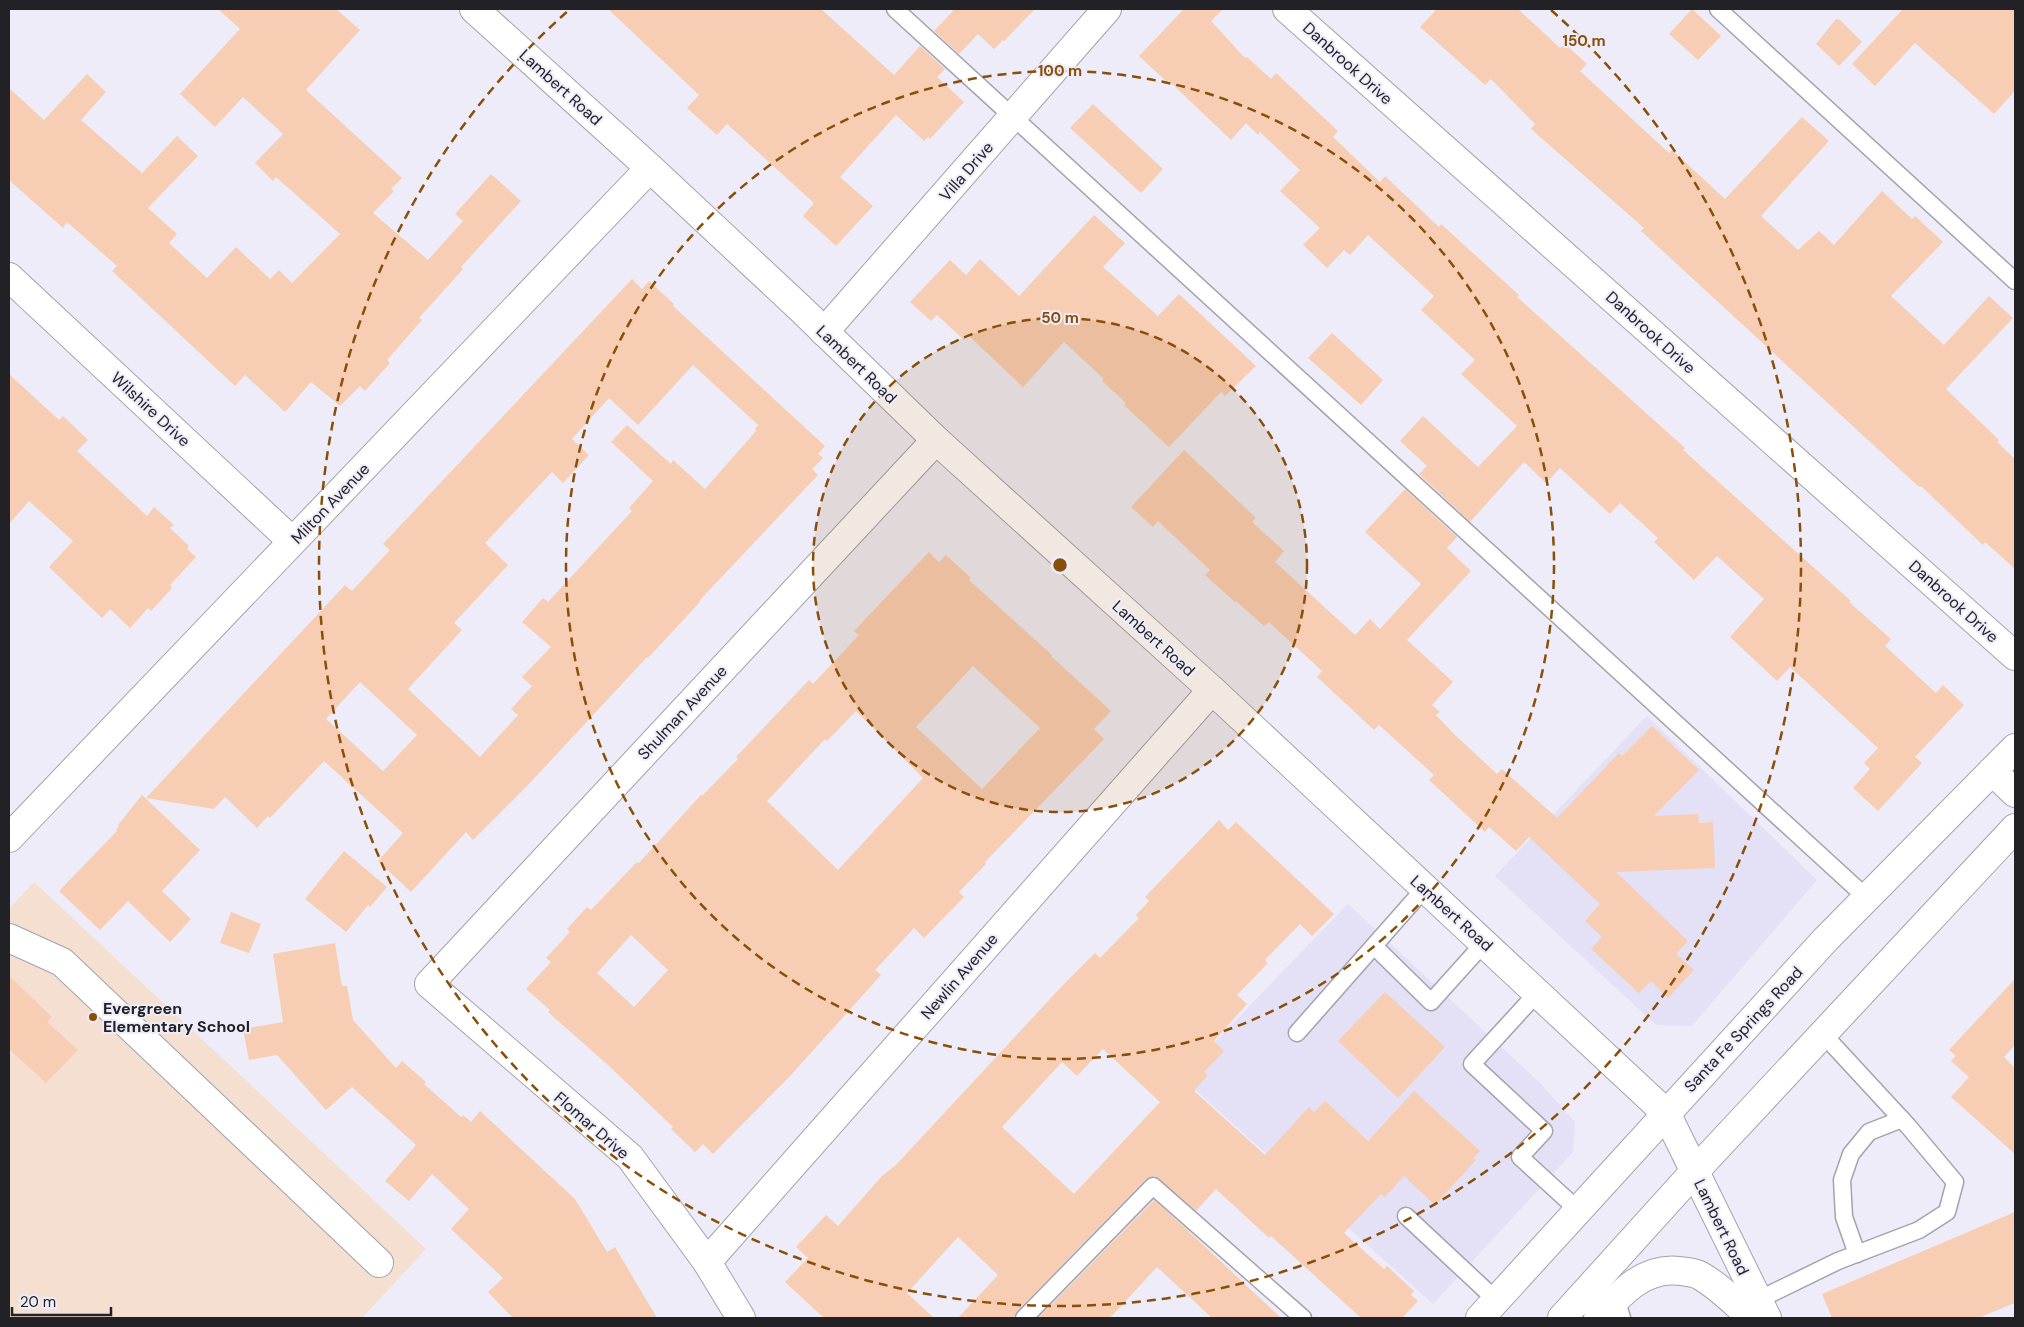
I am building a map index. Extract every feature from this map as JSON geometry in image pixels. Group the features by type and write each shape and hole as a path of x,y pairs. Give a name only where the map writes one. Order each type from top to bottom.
{"street":[{"name":"Lambert Road","path":"474,9 650,168 936,440 1212,690 1666,1113 1695,1171 1759,1312"},
{"name":"Villa Drive","path":"824,332 1107,9"},
{"name":"Danbrook Drive","path":"1287,9 2015,656"},
{"name":"Milton Avenue","path":"9,838 650,168"},
{"name":"Wilshire Drive","path":"9,277 292,542"},
{"name":"Shulman Avenue","path":"429,984 936,440"},
{"name":"Newlin Avenue","path":"707,1262 1212,690"},
{"name":"Santa Fe Springs Road","path":"1488,1309 1826,940 2015,748"},
{"path":"1992,771 2015,793"},
{"path":"1562,1318 1695,1171 2015,828"},
{"path":"9,938 62,962 379,1263"},
{"name":"Flomar Drive","path":"429,984 630,1157 707,1262 741,1318"},
{"path":"1598,1318 1619,1308 1627,1288 1644,1277 1665,1270 1696,1273 1759,1312"}],"lane":[{"path":"895,9 1868,899"},
{"path":"1718,9 2015,282"},
{"path":"1297,1033 1424,889"},
{"path":"1374,946 1431,1002 1484,943"},
{"path":"1538,992 1472,1064 1544,1131 1520,1157 1578,1210"},
{"path":"1759,1312 1838,1260 1920,1230 1947,1212 1955,1182 1902,1119 1823,1034"},
{"path":"1857,1254 1844,1218 1842,1180 1851,1154 1869,1132 1902,1119"},
{"path":"1024,1318 1153,1186 1303,1318"},
{"path":"1406,1216 1488,1309"}],"shaded area":[{"path":"1647,716 1817,880 1692,1026 1656,1025 1495,876"},
{"name":"Evergreen Elementary School","path":"34,882 426,1249 362,1318 9,1318 9,909"},
{"path":"1348,904 1540,1083 1575,1122 1573,1152 1433,1304 1181,1077"}],"building":[{"path":"218,9 336,9 360,30 306,90 402,178 391,189 394,191 373,213 428,260 463,221 455,214 491,174 521,201 461,267 463,269 419,318 422,320 387,360 390,363 365,391 360,386 340,406 311,382 285,412 245,375 235,386 112,271 117,266 67,222 63,228 9,180 9,88 44,120 87,74 106,92 81,120 142,173 177,136 198,156 148,208 177,234 169,243 207,278 236,247 270,279 279,270 292,283 340,234 276,177 273,181 255,163 283,134 243,97 215,127 180,94 240,29"},
{"path":"608,9 821,9 894,75 920,46 945,69 937,77 964,102 930,139 928,137 924,141 896,115 840,177 873,206 836,246 803,216 814,203 727,124 717,135 687,108 699,95"},
{"path":"951,9 1035,9 994,49 978,34 959,54 934,31 953,11"},
{"path":"1184,9 1223,9 1211,21 1245,58 1247,57 1271,79 1276,73 1338,131 1333,137 1380,182 1385,176 1439,227 1441,224 1519,295 1517,297 1685,448 1683,450 1891,639 1885,646 1936,693 1943,685 1964,705 1915,757 1922,763 1878,811 1853,788 1870,769 1864,763 1878,748 1790,667 1777,681 1730,637 1764,599 1717,556 1694,580 1654,542 1658,538 1620,503 1610,514 1560,468 1546,483 1524,462 1470,522 1419,474 1427,466 1400,441 1423,416 1478,467 1517,426 1461,374 1475,360 1421,310 1434,296 1368,235 1350,255 1344,250 1327,268 1303,245 1320,228 1280,191 1300,170 1260,132 1258,135 1246,123 1231,140 1168,80 1167,82 1139,56"},
{"path":"1437,9 1518,9 1560,48 1565,44 1587,64 1580,71 1669,153 1672,150 1725,199 1802,117 1829,141 1761,216 1798,250 1819,231 1834,245 1882,191 1912,219 1915,216 1943,242 1891,296 1944,345 1989,296 2013,318 1946,389 1999,440 1997,442 2015,459 2015,569 1985,542 1983,545 1921,486 1919,487 1641,231 1644,228 1531,129 1535,124 1491,79 1485,85 1420,27"},
{"path":"1692,9 1721,36 1698,60 1669,34"},
{"path":"1903,9 2015,9 2015,91 1994,114 1915,43 1875,86 1852,64"},
{"path":"1836,19 1840,20 1862,42 1839,66 1816,44"},
{"path":"1093,104 1163,169 1141,193 1070,128"},
{"path":"1094,215 1125,243 1103,267 1158,316 1179,294 1256,366 1225,396 1221,392 1169,447 1124,405 1126,403 1102,381 1104,379 1064,342 1023,387 968,335 964,340 937,315 931,321 910,302 950,260 966,275 980,259 1019,296"},
{"path":"632,279 642,289 649,281 674,304 673,306 825,446 818,454 823,458 812,469 818,475 528,785 473,840 466,832 411,892 378,861 403,833 324,761 270,818 268,816 257,828 225,797 214,809 146,798 345,585 352,591 390,550 383,544","holes":["693,365 758,425 755,429 756,431 705,489 673,460 671,464 627,425 611,442 653,481 629,508 632,511 548,602 543,598 522,622 551,647 522,677 532,686 511,709 518,715 480,757 408,689 462,630 454,623 508,565 485,543 552,472 563,483 589,455 572,439 609,398 638,425","360,682 417,735 383,771 326,719"]},
{"path":"1332,333 1383,380 1361,405 1308,358"},
{"path":"9,374 59,420 63,416 88,440 77,451 147,516 154,507 174,525 170,528 189,546 187,549 196,557 170,585 172,588 151,611 148,608 130,628 110,609 102,618 49,567 73,541 29,501 9,524"},
{"path":"1184,450 1256,518 1252,522 1284,551 1275,562 1355,635 1370,619 1380,629 1421,584 1365,532 1405,489 1457,537 1447,548 1471,571 1407,640 1453,682 1432,705 1440,712 1436,715 1497,774 1502,769 1557,818 1619,753 1622,756 1652,726 1699,770 1654,816 1698,814 1699,823 1713,822 1715,868 1616,872 1688,941 1676,954 1694,970 1668,998 1651,981 1639,993 1591,949 1602,937 1585,921 1600,904 1529,837 1516,851 1489,827 1485,832 1429,780 1434,775 1379,725 1374,730 1317,677 1322,671 1269,622 1264,626 1205,575 1210,570 1158,521 1153,527 1131,507"},
{"path":"929,552 939,562 946,555 971,578 969,580 1111,711 1094,729 1104,739 985,862 986,864 959,892 964,897 924,938 914,928 875,970 881,975 790,1076 713,1154 703,1144 695,1152 671,1129 673,1127 609,1066 548,1012 550,1010 526,989 551,962 546,958 570,932 567,929 587,907 591,910 637,862 639,863 701,795 738,759 736,757 809,680 813,684 859,635 854,631","holes":["973,666 1040,728 982,789 916,727","856,711 923,778 838,870 767,801 825,739 827,741","631,935 668,970 634,1007 597,973"]},
{"path":"142,795 200,850 162,891 191,919 170,942 128,901 100,930 59,891 117,831 118,825"},
{"path":"1219,820 1228,830 1236,822 1334,914 1312,936 1300,924 1265,960 1268,963 1237,995 1247,1004 1214,1041 1224,1051 1204,1072 1208,1075 1194,1091 1265,1155 1309,1107 1314,1112 1325,1101 1368,1141 1414,1091 1480,1151 1473,1158 1476,1160 1435,1205 1404,1176 1385,1197 1381,1194 1344,1233 1384,1269 1387,1266 1414,1291 1411,1295 1418,1301 1402,1318 1361,1318 1216,1189 1196,1211 1155,1176 1146,1179 1017,1311 1014,1318 958,1318 998,1275 958,1237 907,1293 934,1318 824,1318 785,1282 808,1258 796,1247 826,1215 838,1226 882,1176 896,1165 1063,985 1095,953 1100,958 1139,918 1136,915 1149,901 1145,897","holes":["1103,1049 1160,1102 1074,1194 1002,1127 1062,1062 1077,1076"]},
{"path":"344,851 387,887 370,907 368,905 346,932 305,899"},
{"path":"231,912 261,924 249,953 220,943"},
{"path":"335,943 342,986 347,986 353,1020 396,1068 402,1061 426,1082 424,1084 461,1117 463,1115 471,1122 480,1111 575,1199 607,1252 615,1247 657,1318 513,1318 488,1292 503,1278 451,1229 469,1209 432,1174 409,1201 385,1181 416,1145 352,1087 326,1110 277,1055 249,1060 243,1029 283,1022 273,954"},
{"path":"9,976 52,1017 47,1022 78,1050 46,1083 9,1049"},
{"path":"2015,979 2015,1045 2004,1057 2015,1068 2015,1154 1951,1097 1969,1077 1951,1061 1956,1056 1949,1050"},
{"path":"1385,992 1445,1047 1398,1098 1338,1041"},
{"path":"1154,1200 1281,1318 1212,1318 1157,1267 1110,1318 1038,1318"},
{"path":"2015,1212 2015,1303 1978,1318 1832,1318 1822,1294"}],"place":[{"name":"Evergreen Elementary School","path":"93,1017"}]}
